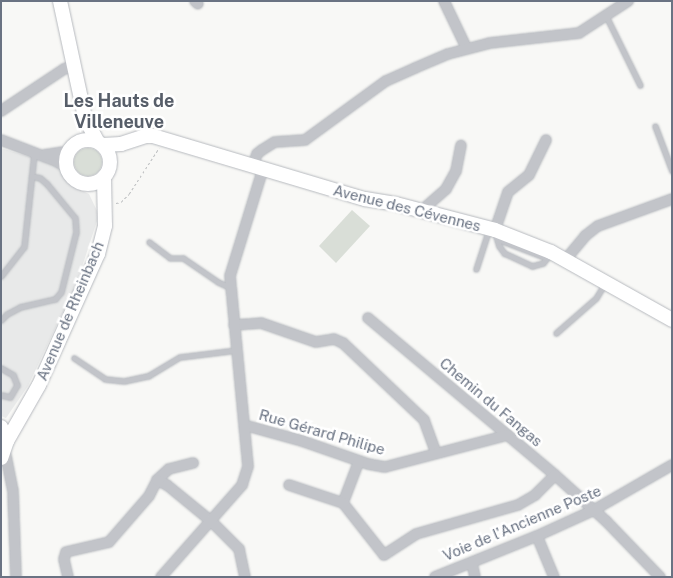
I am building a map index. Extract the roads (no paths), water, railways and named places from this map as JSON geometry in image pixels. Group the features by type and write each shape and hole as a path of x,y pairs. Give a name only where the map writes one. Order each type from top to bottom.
{"street":[{"path":"60,1 85,118 109,154 107,172"},
{"path":"444,1 468,49"},
{"path":"161,577 242,485 248,466 234,325 231,269 258,167 257,154 275,142 304,140 386,81 448,54 516,39 579,33 628,1"},
{"path":"1,111 64,69 74,66"},
{"path":"67,168 72,147 85,118"},
{"name":"Avenue des Cévennes","path":"100,143 130,142 145,136 153,136 365,199 422,211 493,233 549,255 566,259 672,320"},
{"path":"1,140 38,154 67,168 74,179 86,184 104,205"},
{"path":"38,154 72,147 85,140 100,143"},
{"path":"493,233 508,192 529,175 546,140"},
{"path":"86,184 96,183 130,142"},
{"path":"422,211 446,189 456,171 461,145"},
{"name":"Avenue de Rheinbach","path":"5,450 22,413 47,367 95,261 105,226 104,205 107,172"},
{"path":"566,259 585,236 598,226 672,199"},
{"name":"Chemin du Fangas","path":"368,318 555,475 594,510 660,577"},
{"path":"234,325 261,323 316,342 334,339 342,343 424,420 436,453"},
{"path":"16,577 13,491 9,480 1,425 22,413"},
{"name":"Rue Gérard Philipe","path":"244,425 359,461 385,466 508,435"},
{"path":"343,503 359,461"},
{"path":"68,577 64,558 66,552 108,542 149,496 157,480 169,469 194,463"},
{"name":"Voie de l'Ancienne Poste","path":"435,577 537,536 594,510 672,465"},
{"path":"1,472 9,480"},
{"path":"289,485 343,503 384,555 416,534 518,505 535,495 555,475"},
{"path":"157,480 167,485 211,521 239,549 245,577"},
{"path":"537,536 554,577"},
{"path":"472,563 475,577"}],"lane":[{"path":"606,16 640,85"},
{"path":"655,126 672,171"},
{"path":"1,276 24,247 32,176 38,154"},
{"path":"1,320 7,314 20,307 55,299 61,292 76,232 75,218 47,184 40,178 32,176"},
{"path":"493,233 504,254 532,266 539,266 549,255"},
{"path":"476,269 493,233"},
{"path":"149,242 170,258 183,258 218,282 231,288"},
{"path":"556,332 596,298 606,283"},
{"path":"74,358 105,379 124,381 148,376 180,357 237,350"},
{"path":"1,368 13,375 17,385 10,397 1,395"}],"district":[{"name":"Les Hauts de Villeneuve","path":"119,112"}]}
